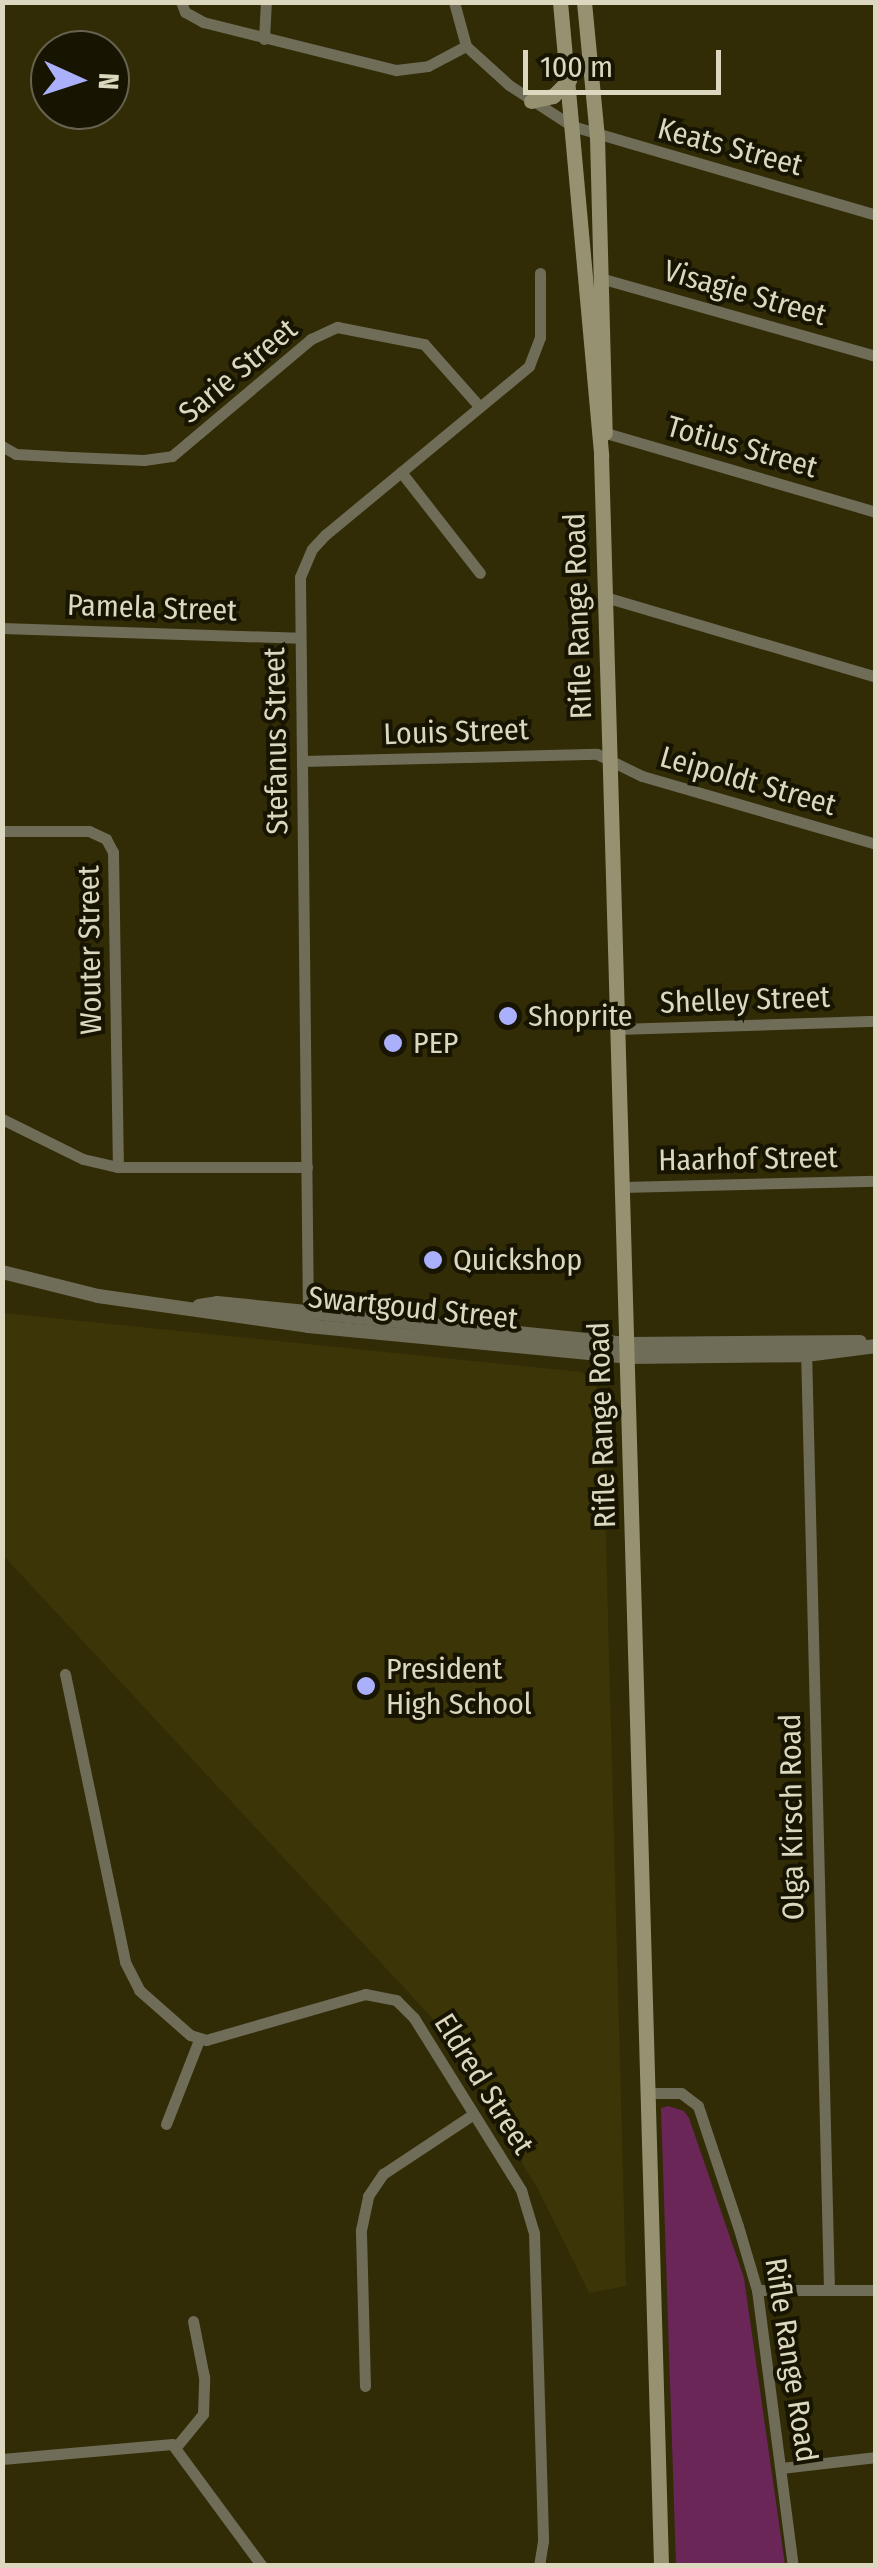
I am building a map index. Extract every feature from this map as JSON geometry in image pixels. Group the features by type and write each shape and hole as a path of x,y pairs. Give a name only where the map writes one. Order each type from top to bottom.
{"main road":[{"name":"Rifle Range Road","path":"560,2 600,431"},
{"name":"Rifle Range Road","path":"584,2 597,137 600,456 662,2566"},
{"path":"531,101 553,96 568,80"}],"street":[{"path":"181,2 190,16 264,39 396,70 428,66 466,46 454,2"},
{"path":"264,39 266,2"},
{"name":"Keats Street","path":"466,46 531,101 597,137 876,215"},
{"name":"Stefanus Street","path":"308,1319 300,576 312,549 535,356 540,337 540,273"},
{"name":"Visagie Street","path":"600,278 876,356"},
{"name":"Sarie Street","path":"2,446 16,454 144,460 172,456 312,339 337,327 424,344 479,406"},
{"name":"Totius Street","path":"600,431 876,512"},
{"path":"400,472 480,573"},
{"path":"604,597 876,677"},
{"name":"Pamela Street","path":"2,628 299,638"},
{"name":"Louis Street","path":"302,761 592,754 610,760"},
{"name":"Leipoldt Street","path":"610,760 642,776 876,844"},
{"name":"Wouter Street","path":"2,830 89,831 106,839 114,852 118,1167"},
{"name":"Shelley Street","path":"617,1030 876,1021"},
{"path":"2,1119 83,1159 118,1167 307,1168"},
{"name":"Haarhof Street","path":"622,1187 876,1181"},
{"name":"Swartgoud Street","path":"2,1272 98,1296 628,1351 875,1346"},
{"name":"Olga Kirsch Road","path":"806,1349 829,2289"},
{"path":"65,1674 128,1971 140,1990 200,2040 166,2124"},
{"name":"Eldred Street","path":"200,2040 230,2035 365,1994 387,1996 414,2018 521,2190 533,2220 543,2541 539,2566"},
{"name":"Rifle Range Road","path":"647,2093 681,2093 698,2106 757,2290 793,2566"},
{"path":"365,2386 361,2230 368,2196 383,2174 472,2115"},
{"path":"757,2290 876,2290"},
{"path":"176,2447 203,2414 204,2377 193,2322"},
{"path":"2,2459 162,2442 176,2447 262,2566"},
{"path":"781,2468 876,2456"}],"shaded area":[{"name":"President High School","path":"3,1313 582,1372 602,1393 626,2286 589,2293 538,2189 433,2019 3,1555"},
{"path":"661,2108 684,2111 689,2118 744,2278 785,2565 676,2565"}],"place":[{"name":"Shoprite","path":"508,1016"},
{"name":"PEP","path":"393,1043"},
{"name":"Quickshop","path":"433,1260"},
{"name":"President High School","path":"366,1686"}]}
